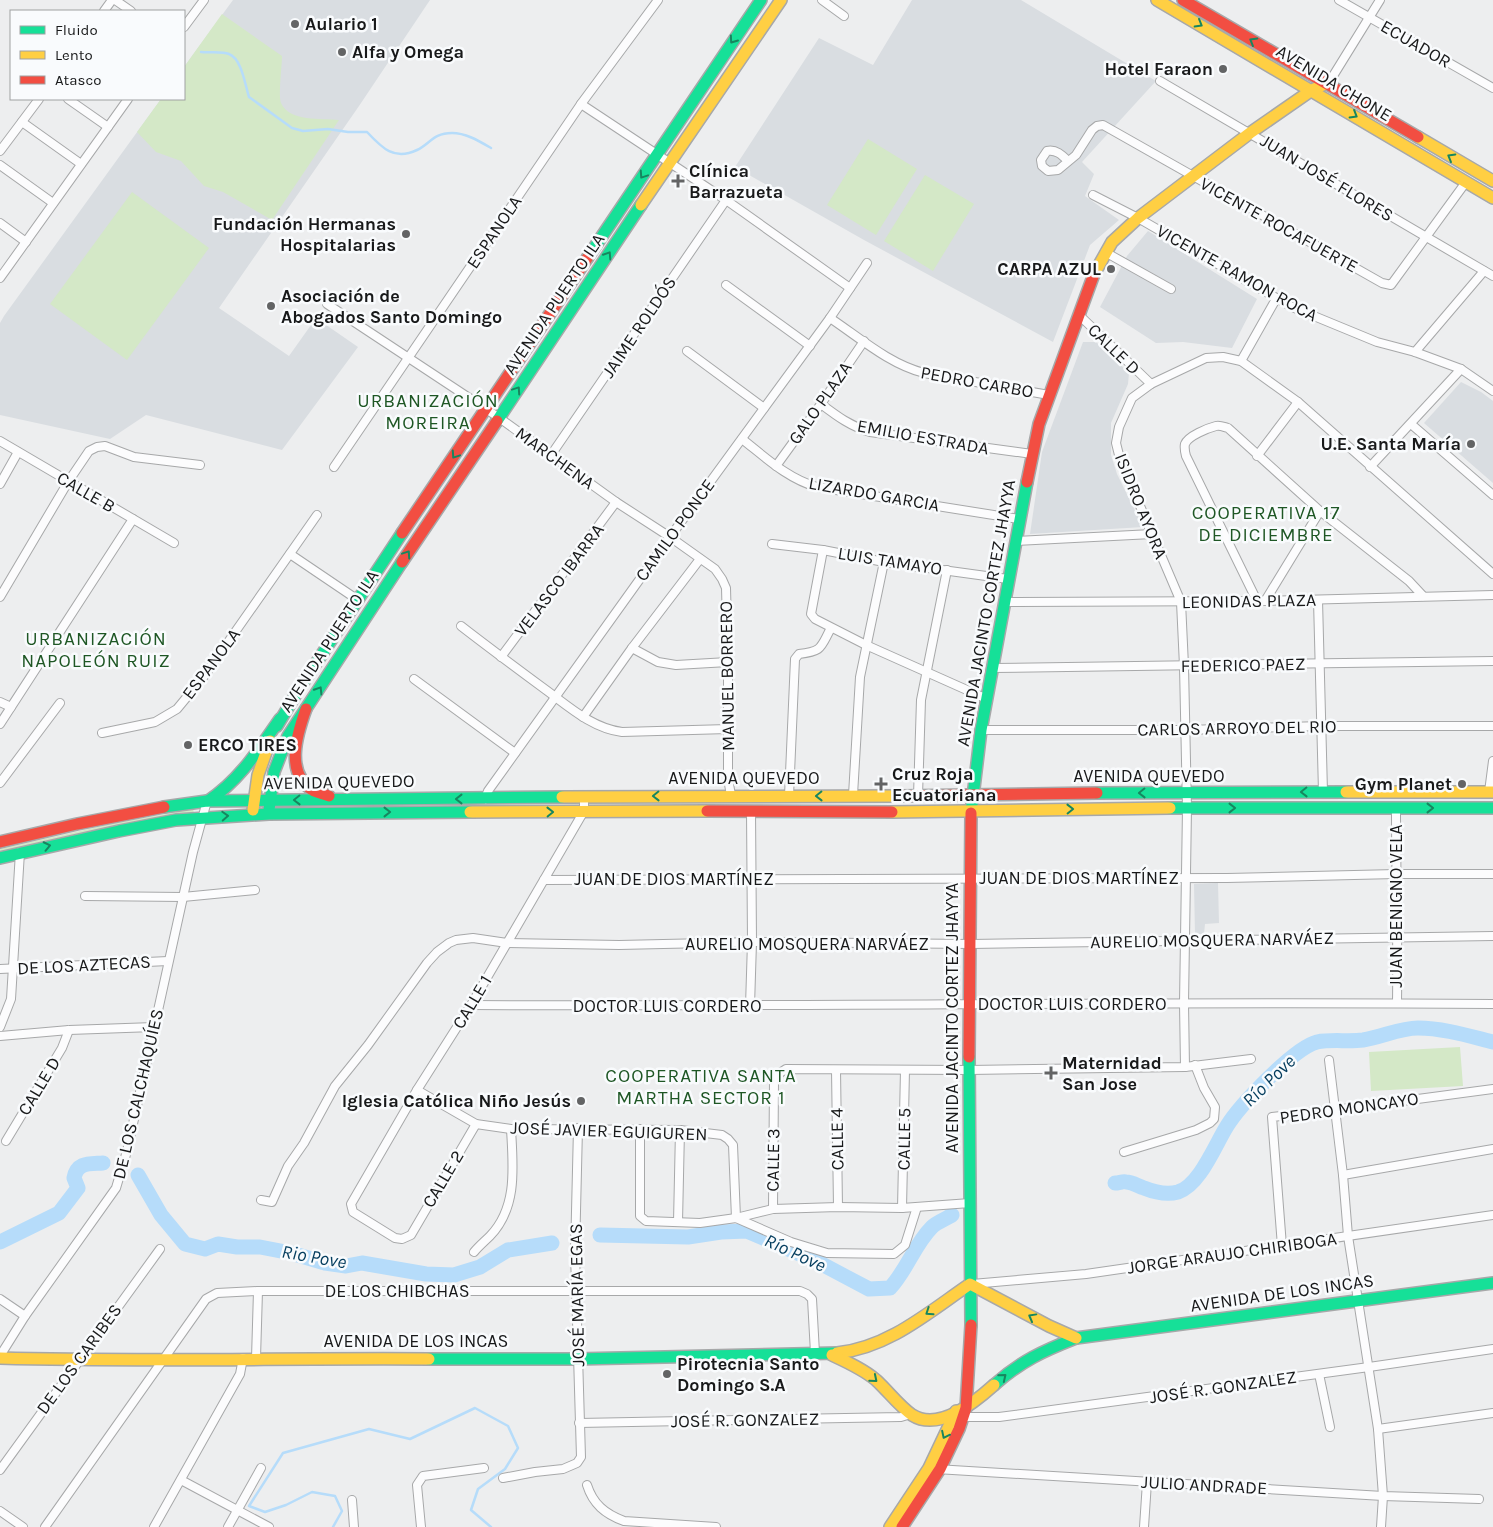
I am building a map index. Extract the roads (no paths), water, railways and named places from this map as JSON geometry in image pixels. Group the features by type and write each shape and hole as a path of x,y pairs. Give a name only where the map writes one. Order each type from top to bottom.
{"main road":[{"name":"AVENIDA PUERTO ILA","path":"252,815 253,800 264,751 280,719 485,409 761,0"},
{"name":"AVENIDA PUERTO ILA","path":"269,814 273,775 278,756 288,736 498,417 600,268 668,162 781,0"},
{"name":"AVENIDA CHONE","path":"1157,0 1493,198"},
{"name":"AVENIDA CHONE","path":"1183,0 1493,181"},
{"name":"AVENIDA JACINTO CORTEZ JHAYYA","path":"902,1527 934,1469 967,1392 970,1359 971,1225 969,1070 971,809 981,730 1019,518 1039,424 1092,277 1105,252 1122,231 1250,133 1312,90 1325,84"},
{"path":"306,709 297,735 296,769 300,777 312,790 341,799"},
{"path":"207,801 222,793 237,778 280,719"},
{"name":"AVENIDA QUEVEDO","path":"0,842 156,808 207,801 731,795 918,796 1491,792"},
{"name":"AVENIDA QUEVEDO","path":"0,858 128,829 201,818 269,814 584,811 901,812 971,809 1493,808"},
{"path":"970,1284 1039,1321 1076,1338"},
{"name":"AVENIDA DE LOS INCAS","path":"0,1357 78,1360 164,1358 578,1359 815,1353 832,1355 859,1350 888,1339 970,1284"},
{"name":"AVENIDA DE LOS INCAS","path":"832,1355 850,1363 875,1379 911,1414 931,1420 943,1419 959,1414 1005,1375 1040,1352 1076,1338 1493,1284"},
{"name":"AVENIDA JACINTO CORTEZ JHAYYA","path":"890,1527 934,1469"}],"street":[{"path":"105,10 114,0 129,10"},
{"name":"ESPANOLA","path":"334,467 581,104 658,0"},
{"path":"822,0 844,16"},
{"name":"ECUADOR","path":"1339,0 1493,88"},
{"path":"1325,84 1333,76 1380,0"},
{"path":"185,25 200,1"},
{"name":"JUAN JOSÉ FLORES","path":"1160,81 1493,276"},
{"path":"0,150 38,100"},
{"path":"69,100 108,127"},
{"path":"0,278 127,100"},
{"path":"581,104 726,200 850,288"},
{"path":"22,122 81,164"},
{"name":"VICENTE ROCAFUERTE","path":"1068,161 1076,155 1092,130 1096,126 1103,125 1382,283 1391,285 1466,182"},
{"path":"0,165 53,203"},
{"name":"VICENTE RAMON ROCA","path":"1093,195 1138,218 1292,307 1368,339 1415,352 1462,370 1493,392"},
{"name":"JAIME ROLDÓS","path":"551,455 726,200"},
{"path":"0,223 26,242"},
{"path":"1105,252 1171,290"},
{"name":"CAMILO PONCE","path":"485,799 488,790 810,346 867,263"},
{"path":"1415,352 1484,271"},
{"path":"726,285 810,346"},
{"path":"1241,361 1276,299"},
{"name":"MARCHENA","path":"327,304 498,417 616,502 715,569 726,588"},
{"name":"CALLE D","path":"1078,314 1151,384"},
{"name":"PEDRO CARBO","path":"830,318 896,363 909,369 924,374 1048,395"},
{"name":"GALO PLAZA","path":"776,466 864,341"},
{"path":"688,352 764,408"},
{"name":"ISIDRO AYORA","path":"1185,1067 1187,808 1181,602 1120,459 1116,443 1119,427 1132,398 1151,384 1206,358 1223,357 1241,361 1298,402 1493,574"},
{"path":"1370,467 1462,370"},
{"path":"1257,456 1298,402"},
{"name":"EMILIO ESTRADA","path":"821,404 845,422 870,432 1032,454"},
{"path":"1411,424 1493,495"},
{"path":"1320,511 1261,601 1186,456 1185,444 1189,439 1218,426 1228,428 1320,511 1409,581 1423,596"},
{"name":"LIZARDO GARCIA","path":"742,439 776,466 799,481 817,487 1019,518"},
{"name":"CALLE B","path":"0,441 174,543"},
{"path":"0,597 68,482 89,451 96,447 105,446 134,457 200,465"},
{"path":"0,484 18,452"},
{"name":"VELASCO IBARRA","path":"501,657 616,502"},
{"name":"ESPANOLA","path":"102,733 155,722 177,709 205,675 317,515"},
{"path":"0,724 134,519"},
{"path":"1015,540 1152,534"},
{"name":"LUIS TAMAYO","path":"772,544 823,550 884,562 1008,579"},
{"path":"823,550 811,614 815,619 866,645 987,699"},
{"path":"290,554 358,600"},
{"path":"583,717 632,648 700,559"},
{"path":"852,795 860,677 884,562"},
{"path":"918,796 921,700 928,673 947,570"},
{"name":"MANUEL BORRERO","path":"726,588 728,779 731,795"},
{"name":"LEONIDAS PLAZA","path":"1004,602 1261,601 1493,595"},
{"path":"1318,600 1323,792"},
{"path":"461,626 583,717 608,730 622,732 728,729"},
{"path":"789,796 794,659 799,654 815,652 821,646 831,628"},
{"path":"632,648 658,662 676,665 728,662"},
{"name":"FEDERICO PAEZ","path":"993,668 1493,661"},
{"path":"414,679 515,753"},
{"path":"0,702 11,708"},
{"path":"0,783 60,703"},
{"name":"CARLOS ARROYO DEL RIO","path":"981,730 1185,730 1321,726 1493,726"},
{"path":"1491,792 1493,761"},
{"path":"584,797 584,811"},
{"name":"DE LOS CALCHAQUÍES","path":"0,1357 25,1316 116,1188 127,1151 168,961 201,818 207,801"},
{"name":"JUAN BENIGNO VELA","path":"1396,808 1398,937 1396,1003"},
{"name":"CALLE 1","path":"411,1235 402,1239 395,1238 357,1216 353,1212 351,1204 417,1090 471,1006 584,811"},
{"path":"750,812 752,942 750,1006"},
{"path":"0,1027 11,998 20,852"},
{"name":"JUAN DE DIOS MARTÍNEZ","path":"544,880 1493,874"},
{"path":"85,896 183,897 255,890"},
{"name":"AURELIO MOSQUERA NARVÁEZ","path":"261,1200 272,1202 288,1166 304,1143 334,1086 368,1045 427,963 437,952 456,940 473,938 507,943 619,945 752,942 970,944 1493,936"},
{"name":"DE LOS AZTECAS","path":"0,969 168,961"},
{"name":"DOCTOR LUIS CORDERO","path":"471,1006 1184,1003 1493,1004"},
{"path":"0,1036 69,1030 154,1027"},
{"name":"CALLE D","path":"6,1141 62,1048 69,1030"},
{"path":"836,1070 1185,1067 1251,1059"},
{"path":"1328,1060 1343,1175 1348,1236 1378,1429 1383,1496 1381,1527"},
{"path":"1124,1152 1196,1130 1214,1119 1215,1106 1204,1088 1195,1065"},
{"name":"CALLE 3","path":"773,1209 774,1081 776,1075 786,1069 836,1070"},
{"name":"CALLE 4","path":"836,1070 838,1206"},
{"name":"CALLE 5","path":"902,1208 905,1070"},
{"name":"PEDRO MONCAYO","path":"1282,1246 1272,1116 1335,1110 1493,1089"},
{"name":"JOSÉ JAVIER EGUIGUREN","path":"417,1090 476,1124 511,1129 680,1130 722,1135 732,1145 736,1218"},
{"name":"CALLE 2","path":"411,1235 476,1124"},
{"name":"JOSÉ MARÍA EGAS","path":"503,1478 563,1469 579,1462 581,1455 575,1253 578,1128"},
{"path":"474,1252 501,1222 509,1204 514,1175 511,1129"},
{"path":"640,1129 640,1216 646,1221 700,1223 736,1218 773,1209 838,1206 902,1208 970,1206"},
{"path":"678,1222 680,1130"},
{"path":"1343,1175 1493,1149"},
{"path":"736,1218 782,1239 827,1254 887,1255 894,1254 905,1245 916,1207"},
{"name":"JORGE ARAUJO CHIRIBOGA","path":"970,1284 1086,1274 1493,1215"},
{"name":"DE LOS CARIBES","path":"0,1470 160,1249"},
{"path":"256,1358 258,1291"},
{"name":"DE LOS CHIBCHAS","path":"45,1527 206,1300 217,1293 258,1291 800,1292 807,1294 812,1299 815,1353"},
{"path":"0,1299 25,1316"},
{"name":"JOSÉ R. GONZALEZ","path":"959,1414 999,1416 1369,1368 1493,1349"},
{"path":"154,1527 240,1374 243,1358"},
{"path":"1319,1374 1330,1427"},
{"path":"1378,1429 1493,1413"},
{"name":"JOSÉ R. GONZALEZ","path":"579,1423 901,1417 911,1414"},
{"path":"228,1527 261,1468"},
{"path":"421,1527 417,1485 423,1476 484,1468"},
{"name":"JULIO ANDRADE","path":"934,1469 1383,1496 1478,1499"},
{"path":"181,1480 269,1527"},
{"path":"1144,1527 1147,1482"},
{"path":"587,1484 596,1504 604,1512 619,1519 716,1527"},
{"path":"352,1500 354,1527"},
{"path":"0,1511 23,1527"}],"waterway":[{"path":"201,52 223,53 233,57 240,67 249,97 292,128 303,131 328,129 367,132 383,148 402,154 417,150 436,137 446,133 457,133 467,136 491,148"},
{"name":"Río Pove","path":"1115,1183 1128,1182 1152,1191 1165,1193 1174,1193 1186,1188 1200,1173 1227,1126 1243,1105 1282,1066 1307,1046 1317,1042 1363,1040 1404,1029 1418,1028 1446,1031 1493,1042"},
{"name":"Rio Pove","path":"0,1242 59,1213 78,1188 74,1178 78,1169 88,1164 103,1163"},
{"name":"Rio Pove","path":"138,1175 161,1215 185,1244 205,1249 218,1244 237,1247 260,1247 291,1253 325,1263 346,1266 362,1263 426,1274 454,1275 480,1267 508,1250 552,1243"},
{"name":"Río Pove","path":"600,1235 688,1237 721,1232 747,1231 816,1261 869,1289 890,1288 926,1234 934,1225 952,1215"},
{"path":"333,1527 342,1511 335,1496 312,1492 286,1505 265,1512 249,1506 283,1453 369,1429 410,1439 475,1408 508,1426 518,1448 505,1469 478,1489 471,1510 491,1527"}],"place":[{"name":"Aulario 1","path":"295,24"},
{"name":"Alfa y Omega","path":"342,52"},
{"name":"Hotel Faraon","path":"1223,69"},
{"name":"Clínica Barrazueta","path":"678,181"},
{"name":"Fundación Hermanas Hospitalarias","path":"406,234"},
{"name":"CARPA AZUL","path":"1111,269"},
{"name":"Asociación de Abogados Santo Domingo","path":"271,306"},
{"name":"U.E. Santa María","path":"1471,444"},
{"name":"ERCO TIRES","path":"188,745"},
{"name":"Cruz Roja Ecuatoriana","path":"881,784"},
{"name":"Gym Planet","path":"1462,784"},
{"name":"Maternidad San Jose","path":"1051,1073"},
{"name":"Iglesia Católica Niño Jesús","path":"581,1101"},
{"name":"Pirotecnia Santo Domingo S.A","path":"667,1374"}],"district":[{"name":"URBANIZACIÓN MOREIRA","path":"428,412"},
{"name":"COOPERATIVA 17 DE DICIEMBRE","path":"1266,524"},
{"name":"URBANIZACIÓN NAPOLEÓN RUIZ","path":"96,650"},
{"name":"COOPERATIVA SANTA MARTHA SECTOR 1","path":"701,1087"}]}
